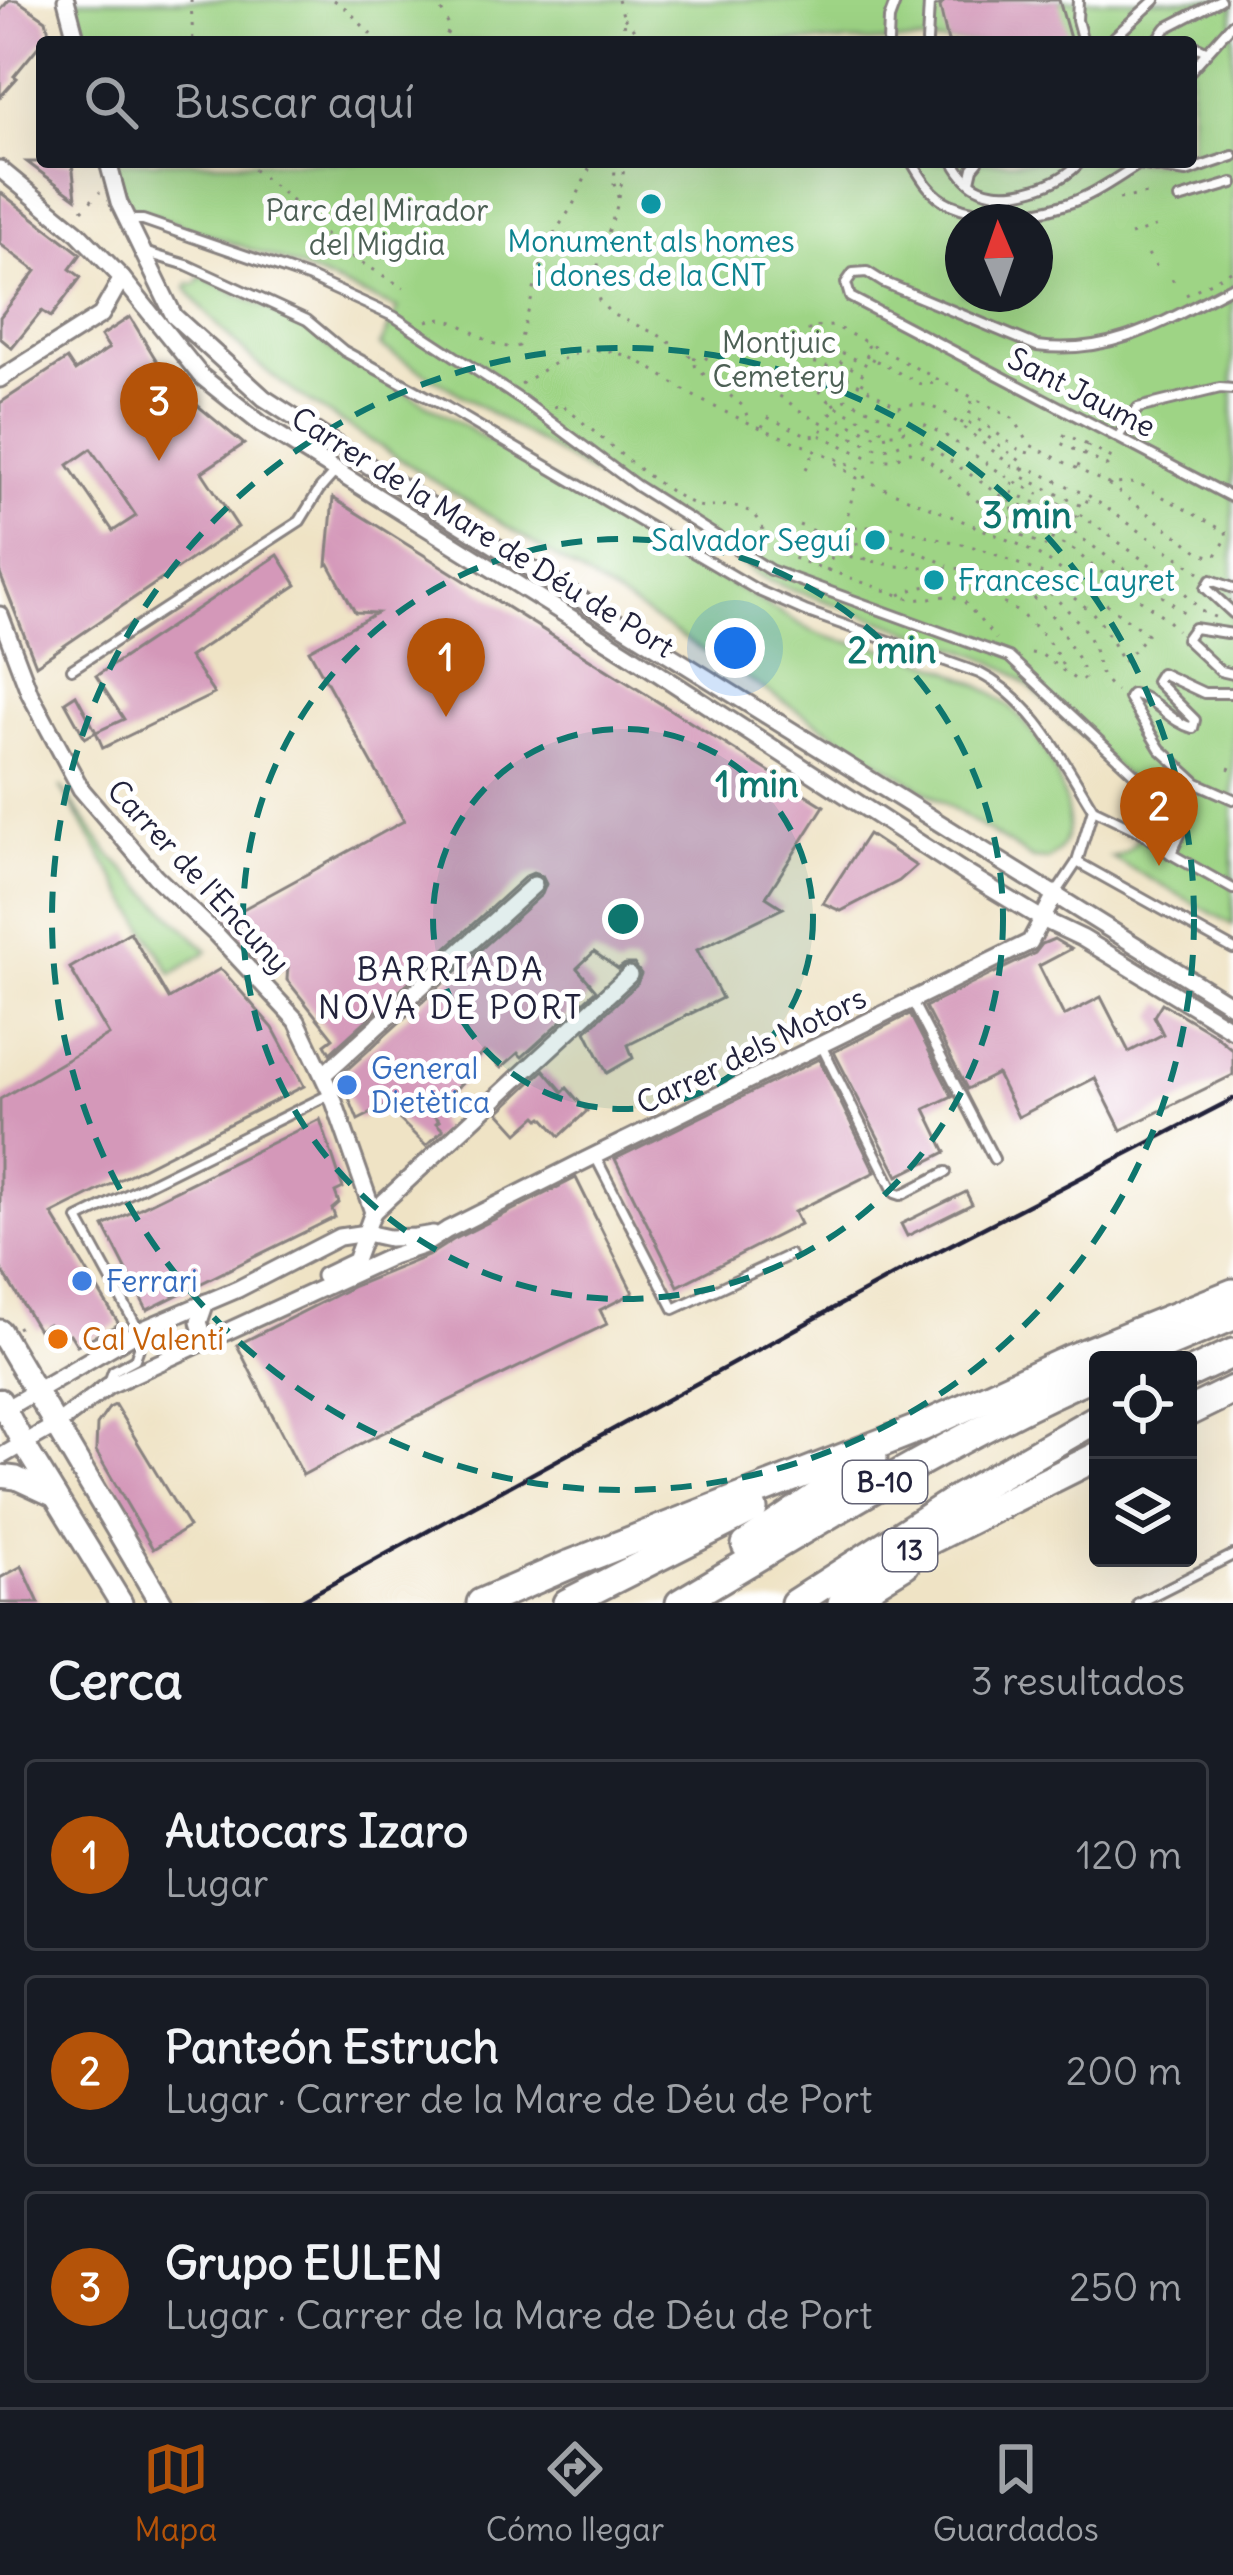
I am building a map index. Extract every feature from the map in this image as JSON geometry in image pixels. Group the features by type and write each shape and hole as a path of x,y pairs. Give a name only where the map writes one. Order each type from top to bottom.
{"highway":[{"path":"481,1603 922,1427 1070,1358 1233,1293"},
{"path":"1149,1351 1233,1316"},
{"path":"1197,1370 1233,1353"},
{"name":"B-10","path":"680,1603 926,1458 1089,1377"},
{"path":"1197,1408 1233,1390"},
{"name":"B-10","path":"795,1603 955,1500 1089,1423"},
{"path":"667,1603 811,1499 922,1427"},
{"path":"567,1603 873,1446"},
{"path":"842,1603 1012,1500 1092,1459"},
{"name":"13","path":"809,1603 1012,1500"}],"main road":[{"path":"8,1330 36,1392 161,1603"},
{"path":"2,1407 121,1603"},
{"path":"0,1476 56,1496"}],"street":[{"path":"66,0 75,36"},
{"name":"Carrer de la Mare de Déu de Port","path":"110,168 119,203 174,316 264,398 1233,1006"},
{"name":"Carrer de la Mare de Déu de Port","path":"0,169 78,233 122,278 201,376 261,424 1042,919 1082,938 1233,1030"},
{"path":"0,380 100,315 122,278"},
{"name":"Carrer de l'Encuny","path":"0,615 30,694 81,789 155,876 297,1022 331,1094 373,1212"},
{"path":"323,1076 534,885"},
{"name":"Carrer dels Motors","path":"24,1445 102,1390 422,1246 1030,942 1056,893"},
{"path":"319,1289 322,1276 355,1261 373,1212 629,976"},
{"name":"Carrer dels Motors","path":"36,1392 139,1330 338,1238 366,1233 415,1238 447,1231"},
{"path":"205,1341 200,1322 206,1302"},
{"path":"2,1407 36,1392"},
{"path":"0,1456 24,1445"}],"lane":[{"path":"888,36 896,0"},
{"path":"927,36 929,3 937,0"},
{"path":"1078,0 1081,36"},
{"path":"1116,36 1155,0"},
{"path":"1160,36 1166,28 1220,0"},
{"path":"1197,62 1233,23"},
{"path":"1197,47 1206,51"},
{"path":"1165,168 1186,172 1233,156"},
{"path":"916,168 930,189 949,204 986,213 1018,214 1062,206 1131,168"},
{"path":"958,168 970,182 998,192 1056,182 1075,168"},
{"path":"970,182 976,168"},
{"path":"1179,200 1233,183"},
{"path":"128,220 143,220 310,278 395,317 510,392 638,486 770,570 1009,657 1186,822 1171,854"},
{"path":"144,254 187,265 307,320 344,351 759,591 999,683 1029,711 1093,809 1141,832 1233,889"},
{"name":"Sant Jaume","path":"1233,286 1137,336 1058,349 1037,346 868,272 853,273 846,283 850,297 1233,497"},
{"path":"1118,437 1138,408 1233,389"},
{"path":"72,669 299,520 335,472"},
{"path":"1233,587 1211,580 1206,587 1233,613"},
{"path":"1233,629 1195,628 1186,640 1220,671 1233,674"},
{"path":"1233,693 1204,693 1161,673 1156,682 1195,720 1193,728 1181,725 1145,696 1129,698 1160,749 1197,783 1233,799"},
{"path":"1056,893 1077,862 1093,809"},
{"path":"1077,862 1233,950"},
{"path":"912,1001 994,1159"},
{"path":"821,1046 895,1193 901,1195 946,1172"},
{"path":"102,1390 113,1371 135,1360 139,1330 78,1219 331,1094"},
{"path":"596,1156 674,1309 790,1255"},
{"path":"1138,1603 1233,1555"}],"path":[{"path":"191,0 193,36"},
{"path":"334,0 372,36"},
{"path":"436,0 450,28 446,36"},
{"path":"619,0 622,36"},
{"path":"624,18 637,36"},
{"path":"252,168 339,249 404,288"},
{"path":"419,333 427,321 448,319 495,346 519,346 546,245 572,207 590,168"},
{"path":"614,168 619,200"},
{"path":"624,168 594,283 599,300 611,314 884,450 920,440 1006,499 1074,520 1078,513"},
{"path":"82,210 101,191"},
{"path":"1119,200 1152,193"},
{"path":"1130,235 1164,224"},
{"path":"1148,254 1159,270"},
{"path":"1186,295 1233,270"},
{"path":"1172,279 1177,287"},
{"path":"873,358 868,366 809,340 809,327 833,326 1014,419 1030,445 1108,484 1202,554 1215,557 1227,538 1226,532 1138,483 1108,484"},
{"path":"870,344 864,354 920,384 942,383"},
{"path":"510,392 562,360 592,350 640,361 700,400 863,470 867,481 1020,545 1147,634 1123,663 1092,612 1043,574 982,549 892,527 848,527 857,478 834,460"},
{"path":"836,360 839,352"},
{"path":"862,384 866,376 824,353 796,353 797,359 824,365 899,407 927,405 944,412 1012,466 1033,470 1089,496 1211,580"},
{"path":"693,358 696,368 743,406 750,422"},
{"path":"811,382 833,405 889,433"},
{"path":"905,430 898,422 846,399 833,405 830,413 883,438 889,433 905,430 915,424 930,427 1013,481 1078,513 1178,585 1201,611 1233,629"},
{"path":"973,400 968,411 1027,454 1030,445"},
{"path":"543,416 561,404 668,488 703,508 719,504 744,508 758,517 769,547 827,571 900,595 920,600 955,596 966,602 1009,657 1035,652 1076,680 1084,678 1081,664 1053,617 1031,596 992,574 896,566 833,553 827,571"},
{"path":"762,427 766,417 873,460 916,452 980,503 1075,550 1163,616 1186,640"},
{"path":"960,425 964,419 1023,464 1021,476 1084,507 1089,496"},
{"path":"820,435 825,424"},
{"path":"852,436 857,427"},
{"path":"992,441 997,433"},
{"path":"1065,434 1112,458 1107,466 1084,454 1060,442 1065,434"},
{"path":"1088,446 1093,437"},
{"path":"806,469 814,452"},
{"path":"1077,468 1084,454"},
{"path":"1013,481 1009,491 1193,618 1195,628"},
{"path":"1050,499 1053,492"},
{"path":"1006,499 1004,505 1061,533 1065,526"},
{"path":"991,508 987,519 1056,551 1061,543"},
{"path":"1030,526 1033,519"},
{"path":"800,525 840,542 908,549 949,567"},
{"path":"1020,545 1024,536"},
{"path":"865,560 873,544"},
{"path":"1031,596 1043,574"},
{"path":"1055,583 1048,591 1088,635 1101,678 1129,698"},
{"path":"900,595 923,586 945,585 995,598 1034,628 1058,655 1065,671"},
{"path":"8,1330 27,1323"}],"green space":[{"name":"Montjuic Cemetery","path":"66,0 1233,0 1233,925 1111,857 1133,844 1154,802 1010,671 769,581 380,346 398,309 286,262 119,203 110,168 1197,168 1197,36 75,36"},
{"path":"200,276 306,327 334,352 812,631 923,660 1000,699 1037,738 1052,764 1067,813 1061,847 1047,860 1033,859 300,396 253,360 186,288"},
{"path":"60,786 110,855 208,951 172,974"}],"building":[{"path":"9,0 17,0 46,20 50,36 36,36 36,49 0,97 0,11"},
{"path":"945,0 1059,0 1069,36 947,36 940,7"},
{"path":"27,162 36,162 36,168 73,168 76,198"},
{"path":"0,192 81,254 70,269 81,277 51,317 42,311 12,348 0,338 0,317 36,271 0,244"},
{"path":"130,317 179,390 244,444 202,472 238,527 36,665 0,574 0,403 67,359 75,371 109,348 101,336","holes":["91,449 136,516 113,531 68,465"]},
{"path":"333,498 824,806 766,897 783,908 697,950 722,998 628,1045 633,1058 607,1073 586,1031 637,984 641,974 634,964 618,969 594,952 577,968 596,990 522,1057 518,1053 501,1068 484,1052 460,1074 466,1080 433,1108 443,1130 426,1146 386,1106 358,1120 340,1076 542,894 546,884 542,876 526,876 330,1053 325,1044 333,1038 287,980 288,966 275,969 223,920 404,821 309,650 376,613 355,612 327,565"},
{"path":"278,555 297,585 189,657 214,694 103,748 96,732 124,719 96,676"},
{"path":"76,695 96,732 85,738 65,702"},
{"path":"868,834 916,866 899,881 841,911 823,903"},
{"path":"130,932 169,999 220,969 224,972 273,1028 304,1086 52,1214 119,1324 77,1345 70,1334 58,1341 48,1324 38,1330 0,1267 0,1099 109,1035 70,968"},
{"path":"1054,939 1071,949 1039,966 1064,1016 1101,997 1129,1052 1163,1034 1154,1016 1162,1003 1233,1050 1233,1075 1121,1130 1095,1078 1018,1117 997,1074 967,1089 925,1007"},
{"path":"910,1014 952,1096 925,1109 946,1152 898,1176 834,1052"},
{"path":"819,1059 875,1172 794,1212 800,1224 678,1286 615,1159"},
{"path":"544,1070 587,1111 560,1136 537,1116 518,1133 499,1112"},
{"path":"320,1119 343,1188 335,1192 339,1203 332,1209 335,1217 147,1310 104,1226"},
{"path":"576,1178 633,1293 600,1310 607,1324 303,1475 237,1345 354,1286 428,1256"},
{"path":"966,1192 972,1204 907,1236 901,1224"},
{"path":"115,1405 189,1527 153,1549 96,1451 97,1425"},
{"path":"22,1566 39,1603 0,1603 0,1578"}],"railway":[{"path":"297,1603 925,1258 1233,1099"}],"place":[{"name":"Monument als homes i dones de la CNT","path":"651,204"},
{"name":"Grupo EULEN","path":"159,461"},
{"name":"Salvador Seguí","path":"875,540"},
{"name":"Francesc Layret","path":"934,580"},
{"name":"Autocars Izaro","path":"446,717"},
{"name":"Panteón Estruch","path":"1159,866"},
{"name":"General Dietètica","path":"347,1085"},
{"name":"Ferrari","path":"82,1281"},
{"name":"Cal Valentí","path":"58,1339"}],"district":[{"name":"BARRIADA NOVA DE PORT","path":"451,988"}],"park label":[{"name":"Parc del Mirador del Migdia","path":"377,227"}]}
